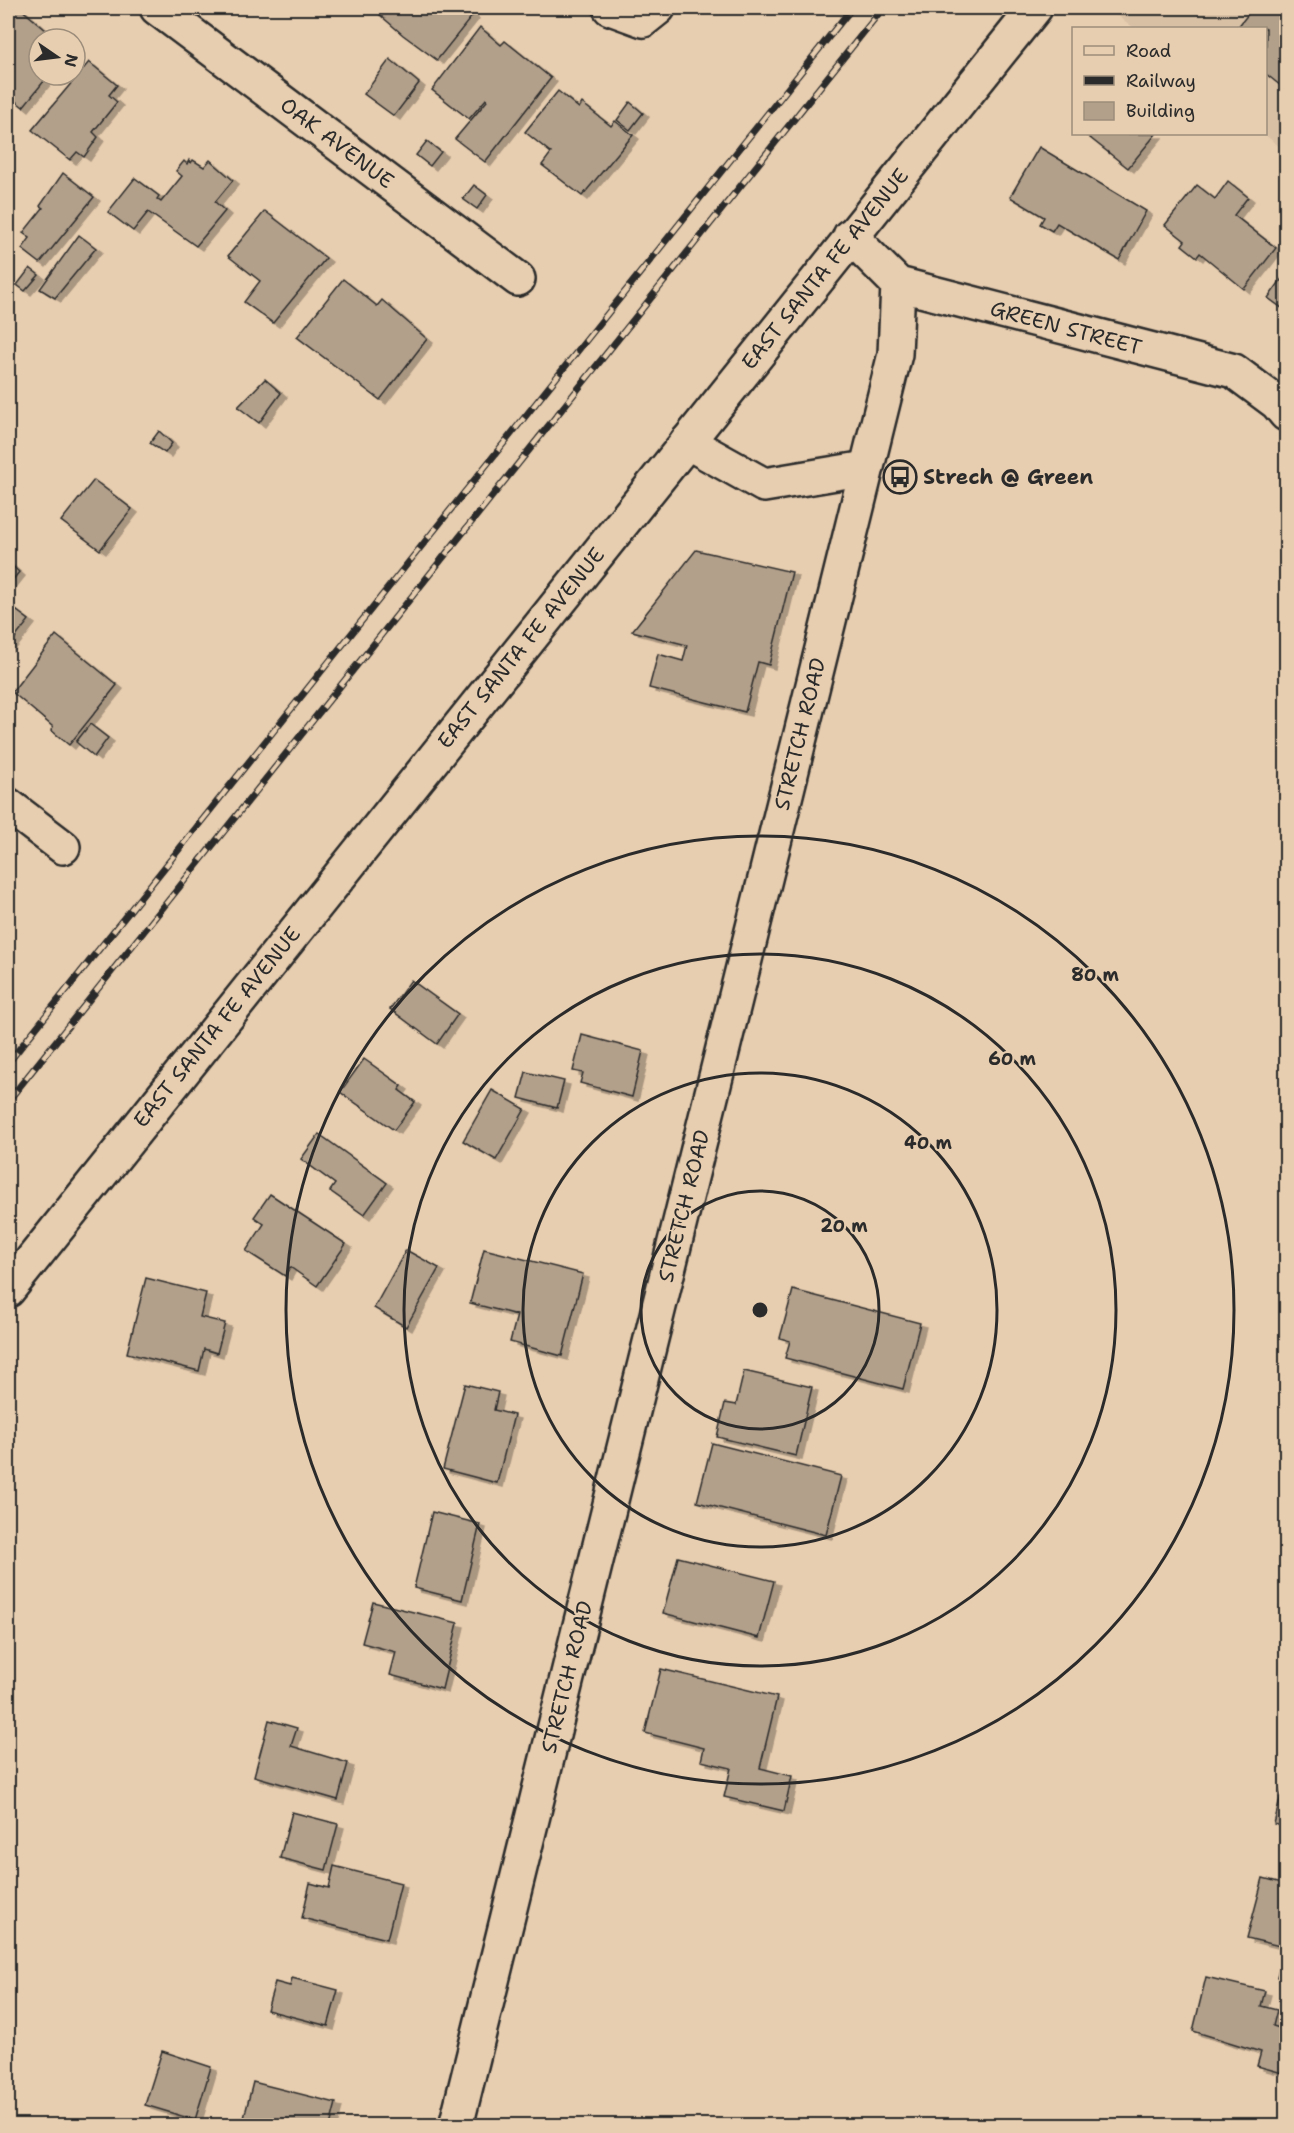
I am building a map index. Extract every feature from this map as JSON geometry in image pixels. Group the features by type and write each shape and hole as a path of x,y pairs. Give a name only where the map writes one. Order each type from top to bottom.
{"street":[{"name":"OAK AVENUE","path":"157,8 518,279"},
{"path":"610,8 643,20 658,8"},
{"name":"EAST SANTA FE AVENUE","path":"8,1290 850,236 1035,8"},
{"path":"850,236 898,284"},
{"name":"GREEN STREET","path":"898,284 1234,371 1277,403 1287,414"},
{"name":"STRETCH ROAD","path":"456,2126 895,354 898,284"},
{"path":"687,442 764,485 866,468"},
{"path":"8,805 63,847"}],"shaded area":[{"path":"1108,8 1286,8 1286,152 1265,135 1267,27 1133,27"}],"building":[{"path":"13,8 20,8 42,27 27,27 27,87 39,87 23,107 8,95 8,15"},
{"path":"372,8 464,8 473,15 437,60"},
{"path":"1253,8 1281,8 1286,12 1286,90 1267,75 1267,27 1238,27"},
{"path":"480,27 501,45 505,41 551,78 485,162 455,139 487,101 486,99 469,119 432,90"},
{"path":"390,59 419,83 394,116 364,94"},
{"path":"89,62 117,85 109,95 117,102 93,132 98,137 84,157 77,152 70,160 32,130 68,87 87,87 87,64"},
{"path":"558,91 579,108 582,103 611,126 615,121 633,135 582,196 542,165 551,153 525,132"},
{"path":"630,102 643,113 630,130 617,120"},
{"path":"1086,135 1155,135 1128,168"},
{"path":"427,141 441,152 430,166 416,155"},
{"path":"1039,147 1146,211 1119,260 1057,223 1052,231 1040,224 1044,217 1010,197"},
{"path":"189,160 191,163 193,160 204,167 210,160 233,180 215,202 225,211 196,246 148,212 133,231 108,212 135,178 159,196 157,199 161,202 182,176 176,171 184,161 187,164"},
{"path":"63,173 94,197 40,263 22,249 30,238 23,233 43,208 40,206"},
{"path":"1228,181 1248,197 1234,215 1276,248 1244,289 1200,253 1197,257 1182,245 1185,241 1165,225 1197,185 1215,199"},
{"path":"474,185 487,195 477,209 463,199"},
{"path":"265,211 326,258 273,323 244,302 260,281 228,256"},
{"path":"79,235 96,248 55,298 40,289"},
{"path":"30,268 39,275 25,291 17,285"},
{"path":"1286,273 1286,311 1268,298"},
{"path":"343,279 377,306 382,300 427,339 380,400 297,337"},
{"path":"265,379 281,393 259,423 238,407"},
{"path":"159,431 172,443 165,453 150,443"},
{"path":"94,480 132,509 100,550 61,521"},
{"path":"696,550 792,572 769,665 758,662 745,712 649,688 658,654 683,661 687,645 632,631"},
{"path":"8,562 19,572 8,586"},
{"path":"9,605 29,620 8,647 8,607"},
{"path":"56,635 117,685 69,745 51,730 53,727 12,692"},
{"path":"90,724 108,738 94,757 76,742"},
{"path":"411,980 458,1014 437,1044 390,1009"},
{"path":"582,1035 643,1051 632,1097 580,1083 583,1073 573,1071"},
{"path":"364,1059 402,1086 399,1090 415,1102 394,1130 340,1092"},
{"path":"526,1072 564,1081 557,1108 519,1098"},
{"path":"492,1090 525,1109 496,1160 463,1141"},
{"path":"319,1134 387,1183 364,1215 330,1191 335,1184 301,1159"},
{"path":"270,1194 346,1244 317,1286 290,1267 285,1276 246,1251 264,1224 254,1217"},
{"path":"484,1249 583,1274 562,1356 510,1342 517,1315 470,1303"},
{"path":"406,1250 439,1268 406,1327 374,1308"},
{"path":"146,1278 206,1293 200,1317 225,1323 217,1353 204,1349 199,1371 127,1353"},
{"path":"793,1290 920,1323 903,1389 785,1358 790,1341 780,1338"},
{"path":"744,1371 812,1387 796,1456 717,1437 725,1403 736,1405"},
{"path":"465,1384 498,1392 494,1410 514,1415 497,1483 443,1469"},
{"path":"712,1443 841,1476 826,1535 697,1502"},
{"path":"432,1512 480,1524 462,1600 414,1588"},
{"path":"678,1557 774,1581 759,1638 663,1613"},
{"path":"373,1602 458,1623 442,1689 390,1675 396,1652 362,1643"},
{"path":"661,1669 777,1697 760,1768 792,1776 784,1811 724,1797 731,1768 701,1761 704,1748 645,1733"},
{"path":"269,1720 297,1728 291,1746 348,1763 338,1800 254,1776"},
{"path":"1286,1775 1286,1827 1274,1824"},
{"path":"292,1812 338,1824 326,1870 280,1858"},
{"path":"334,1866 401,1883 387,1939 302,1918 310,1883 329,1888"},
{"path":"1263,1878 1286,1884 1286,1979 1277,1977 1284,1947 1247,1938"},
{"path":"1206,1977 1265,1991 1261,2006 1277,2010 1273,2026 1286,2030 1286,2074 1257,2066 1261,2052 1193,2031"},
{"path":"292,1978 338,1990 328,2026 267,2010 275,1982 290,1986"},
{"path":"162,2051 211,2067 195,2120 145,2105"},
{"path":"253,2082 336,2103 330,2126 242,2126"}],"railway":[{"path":"8,1063 852,8"},
{"path":"8,1101 883,8"}],"place":[{"name":"Strech @ Green","path":"900,477"}]}
